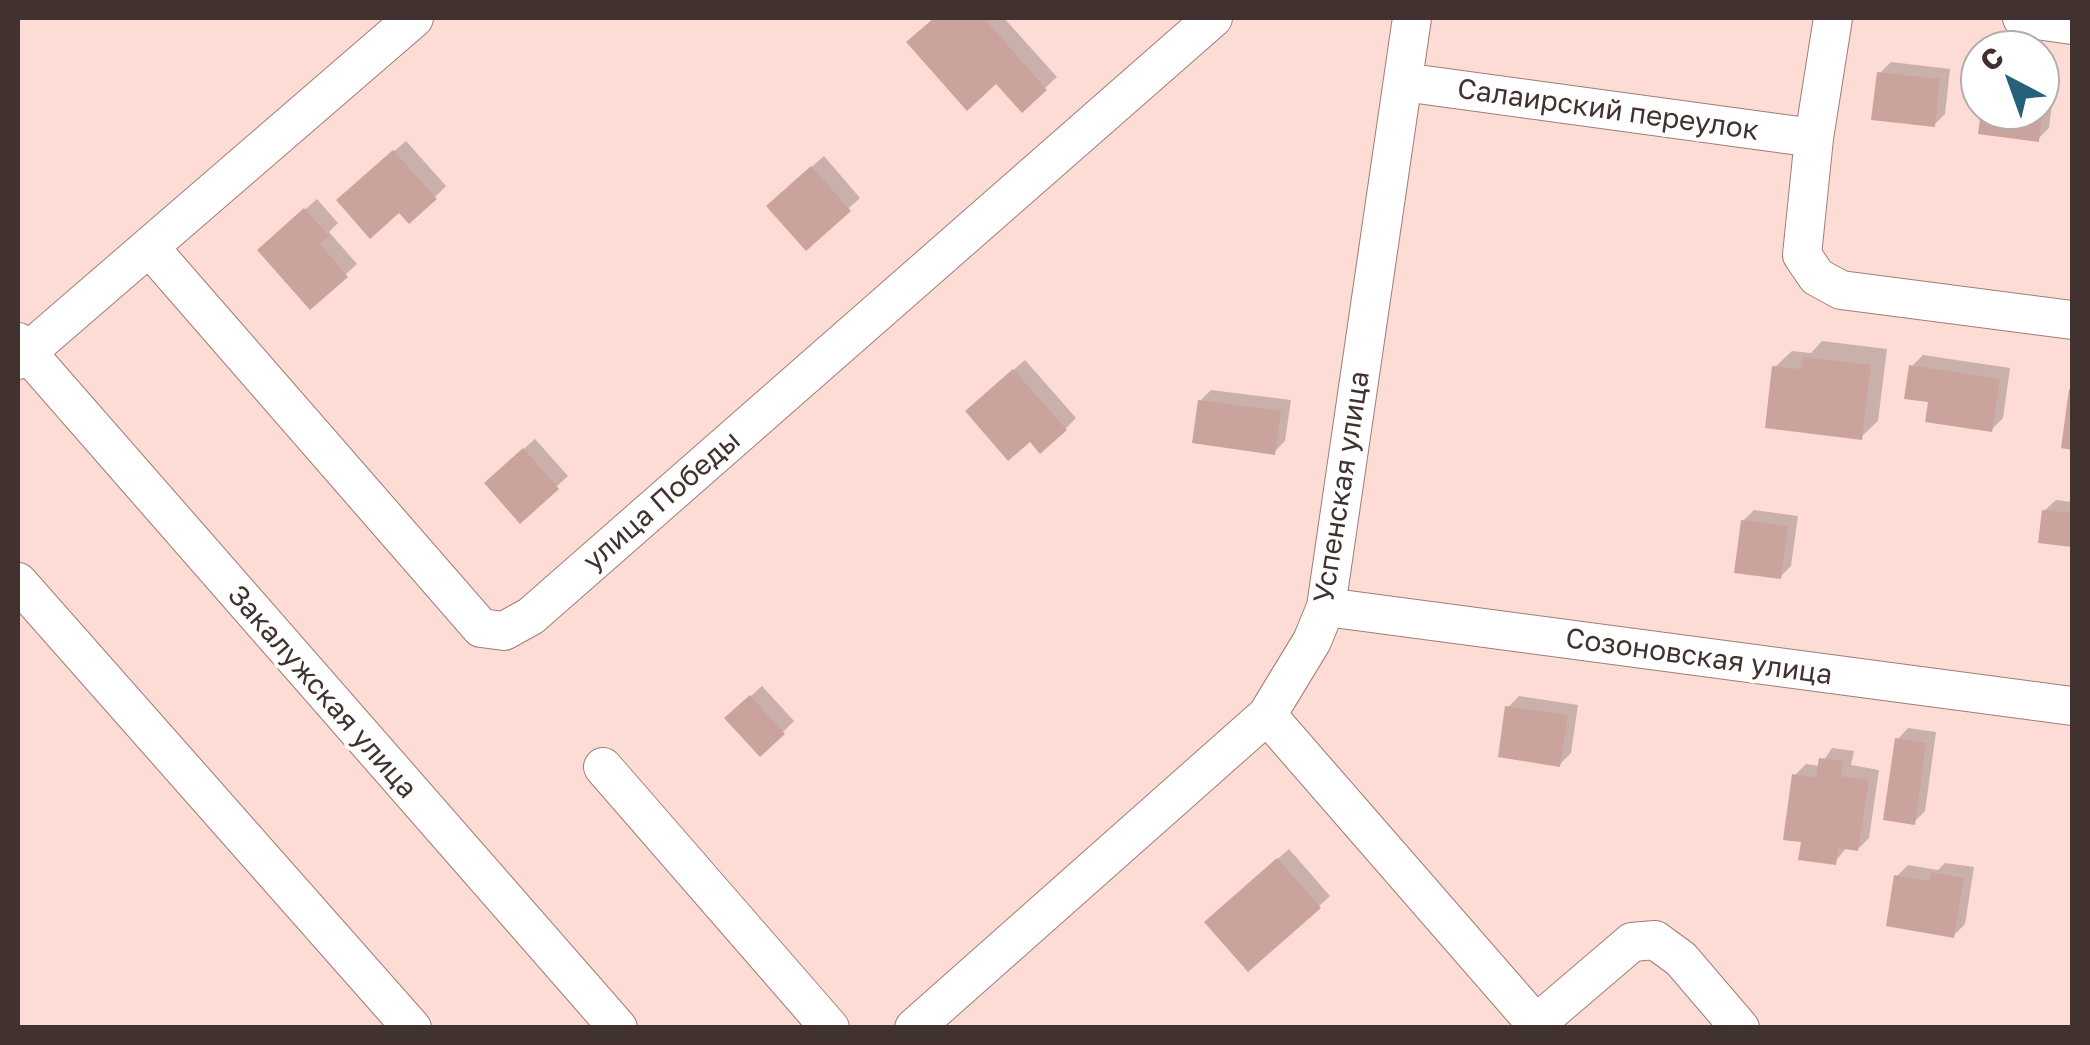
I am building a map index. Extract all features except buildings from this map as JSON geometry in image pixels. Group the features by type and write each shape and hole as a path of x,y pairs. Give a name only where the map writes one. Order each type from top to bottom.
{"street":[{"path":"20,353 150,248 414,18"},
{"name":"улица Победы","path":"150,248 481,628 504,631 531,616 1213,18"},
{"path":"1833,18 1814,138 1802,256 1817,277 1841,290 2072,320"},
{"path":"2022,18 2072,24"},
{"name":"Успенская улица","path":"914,1028 1267,715 1326,607 1402,82 1400,19"},
{"name":"Салаирский переулок","path":"1402,82 1814,138"},
{"name":"Закалужская улица","path":"20,353 618,1028"},
{"path":"18,582 412,1028"},
{"name":"Созоновская улица","path":"1326,607 2072,706"},
{"path":"1267,715 1534,1026 1632,942 1655,940 1681,960 1740,1028"},
{"path":"603,767 830,1028"}]}
